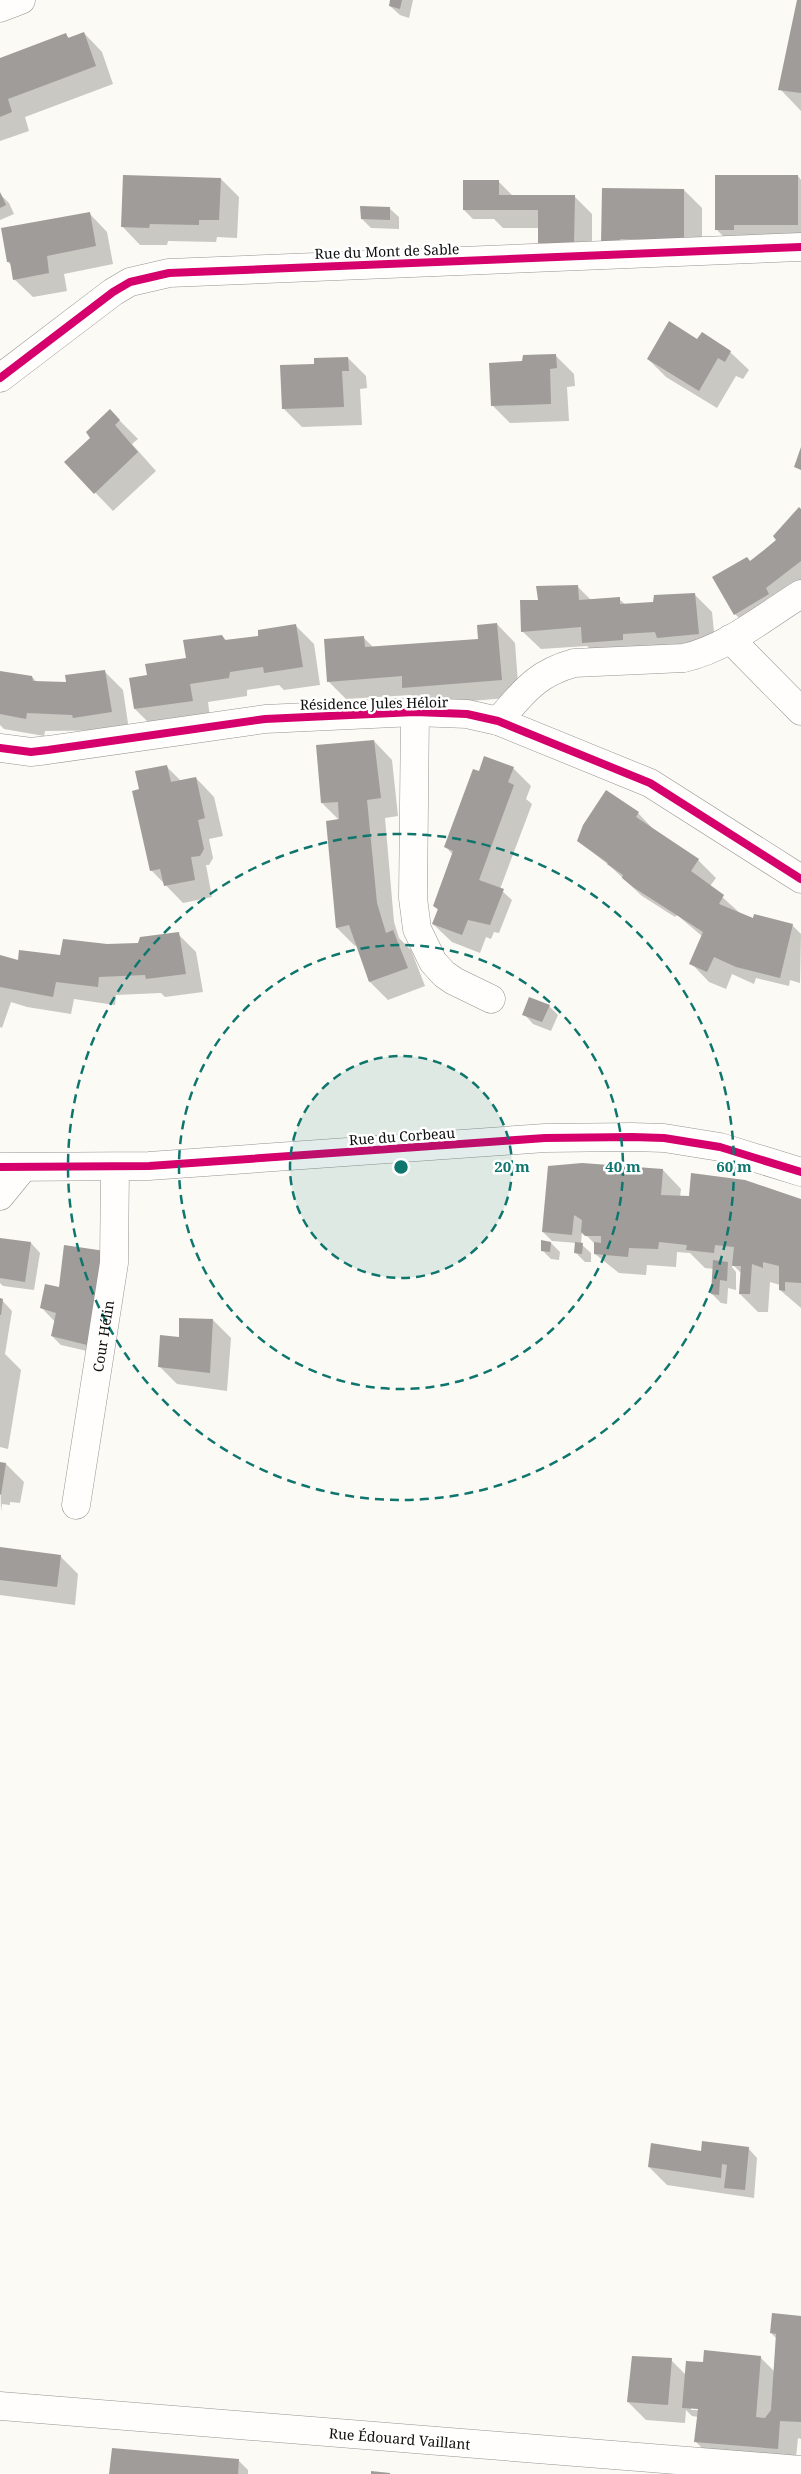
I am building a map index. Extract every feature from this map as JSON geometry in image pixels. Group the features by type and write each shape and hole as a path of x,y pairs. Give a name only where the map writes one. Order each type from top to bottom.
{"street":[{"path":"0,8 21,0"},
{"name":"Rue du Mont de Sable","path":"3,377 113,292 130,282 170,272 801,247"},
{"path":"498,720 538,679 558,668 574,663 684,658 713,648 730,639 801,594"},
{"path":"730,639 801,711"},
{"name":"Résidence Jules Héloir","path":"415,712 413,898 418,930 433,962 444,974 454,982 491,999"},
{"name":"Résidence Jules Héloir","path":"0,748 23,751 48,750 236,722 415,712 467,714 498,720 650,783 801,879"},
{"name":"Rue du Corbeau","path":"11,1168 115,1167 545,1138 632,1137 664,1138 720,1147 801,1172"},
{"name":"Cour Hélin","path":"76,1505 114,1263 115,1167"},
{"path":"0,1196 11,1168"},
{"name":"Rue Édouard Vaillant","path":"0,2406 801,2470"}],"building":[{"path":"390,0 402,0 400,9 389,6"},
{"path":"797,0 801,0 801,93 778,90"},
{"path":"84,32 96,66 8,99 12,112 0,117 0,58 66,33 68,38"},
{"path":"123,175 221,178 219,220 199,220 199,225 150,224 149,228 121,227"},
{"path":"715,175 798,175 798,225 734,225 734,230 715,230"},
{"path":"463,180 499,180 499,195 575,195 574,243 538,243 538,210 463,210"},
{"path":"602,188 684,189 684,239 620,239 620,243 601,244"},
{"path":"0,192 6,205 0,208"},
{"path":"360,206 390,207 390,220 361,219"},
{"path":"90,212 96,246 47,256 49,273 13,280 10,262 7,262 1,228"},
{"path":"669,321 697,339 702,332 731,351 725,362 718,358 699,391 647,359"},
{"path":"556,354 557,368 550,369 551,404 491,406 489,363 522,361 523,355"},
{"path":"348,357 349,371 342,371 344,407 282,409 280,365 314,364 314,358"},
{"path":"110,409 120,420 115,425 138,452 94,494 64,462 90,438 86,432"},
{"path":"801,447 801,470 794,467"},
{"path":"799,507 801,509 801,561 766,588 769,594 734,615 712,577 747,557 750,561 764,550 776,540 773,536"},
{"path":"578,585 579,600 620,597 620,604 653,602 654,595 695,593 699,634 657,638 655,632 623,634 623,640 582,643 581,627 521,632 520,600 538,600 536,586"},
{"path":"497,623 502,680 402,688 402,676 327,682 324,639 364,636 365,647 478,639 477,625"},
{"path":"296,624 303,667 264,673 263,667 230,672 229,678 190,684 193,701 134,709 129,678 147,675 145,664 186,658 183,640 222,635 225,640 258,636 258,630"},
{"path":"105,670 112,712 73,718 72,715 27,713 26,719 0,714 0,671 32,676 33,681 66,682 65,675"},
{"path":"374,740 381,798 367,800 377,903 386,933 393,930 408,968 369,982 349,925 336,928 326,821 339,819 338,802 321,803 316,745"},
{"path":"484,756 514,767 508,782 514,785 479,880 504,889 490,925 468,920 462,935 432,924 438,909 433,906 453,851 444,847 473,769 479,771"},
{"path":"167,765 171,782 196,777 205,818 198,820 204,849 200,856 191,857 195,880 164,886 160,869 150,871 132,791 139,789 135,771"},
{"path":"606,790 639,812 636,817 699,859 691,871 724,895 719,904 753,918 754,914 793,924 780,978 736,967 714,957 707,972 689,964 703,932 633,887 622,878 623,875 577,841 583,825"},
{"path":"179,932 186,974 146,979 145,975 99,977 98,987 56,982 53,997 0,987 0,955 18,960 19,950 60,955 63,939 107,944 138,943 140,937"},
{"path":"529,997 550,1005 542,1022 522,1015"},
{"path":"582,1163 663,1169 661,1195 689,1196 691,1173 745,1180 801,1199 801,1283 785,1282 785,1291 779,1290 779,1266 763,1262 763,1268 752,1264 750,1294 739,1294 741,1266 732,1266 734,1247 715,1245 714,1253 686,1250 687,1245 659,1242 658,1249 629,1248 628,1257 594,1254 594,1242 601,1243 601,1236 585,1236 581,1232 582,1220 574,1215 572,1235 542,1232 548,1166"},
{"path":"0,1238 31,1242 25,1282 0,1278"},
{"path":"541,1240 551,1242 550,1252 541,1251"},
{"path":"575,1242 583,1243 582,1254 574,1253"},
{"path":"64,1245 105,1251 91,1346 51,1336 56,1313 40,1308 45,1284 59,1287"},
{"path":"713,1260 728,1262 727,1281 720,1280 719,1295 711,1294"},
{"path":"0,1298 3,1299 1,1315 0,1315"},
{"path":"179,1318 213,1319 210,1373 158,1367 160,1335 179,1337"},
{"path":"0,1462 6,1463 1,1495 0,1494"},
{"path":"0,1547 61,1555 57,1587 0,1580"},
{"path":"702,2141 749,2147 745,2190 724,2188 727,2165 722,2164 721,2178 648,2167 651,2143 701,2151"},
{"path":"772,2313 801,2316 801,2422 780,2421 778,2449 694,2442 698,2409 682,2408 686,2361 703,2362 704,2350 761,2356 756,2417 765,2418 771,2410 776,2334 770,2333"},
{"path":"632,2356 672,2358 668,2405 627,2402"},
{"path":"112,2448 239,2459 238,2474 109,2474"},
{"path":"371,2471 390,2473 390,2474 371,2474"}],"cycle path":[{"path":"0,378 113,292 130,282 169,273 801,247"},
{"path":"0,748 31,752 265,719 415,712 467,714 498,721 650,783 801,879"},
{"path":"0,1167 149,1166 545,1138 632,1137 664,1138 720,1147 801,1172"}]}
